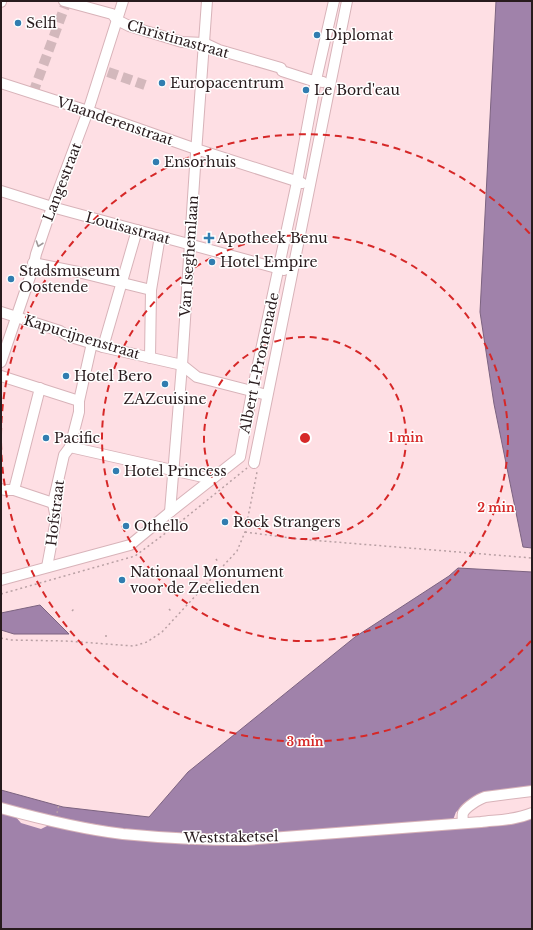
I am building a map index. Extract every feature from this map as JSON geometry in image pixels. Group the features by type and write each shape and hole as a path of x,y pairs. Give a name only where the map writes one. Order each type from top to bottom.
{"street":[{"name":"Langestraat","path":"1,362 52,207 88,111 105,71 123,1"},
{"name":"Van Iseghemlaan","path":"170,512 208,1"},
{"name":"Albert I-Promenade","path":"1,580 130,545 240,458 252,392 297,182 313,78 334,1"},
{"name":"Albert I-Promenade","path":"254,463 347,1"},
{"name":"Christinastraat","path":"65,3 112,14 117,20 129,26 182,42 204,43 219,50 281,68 282,71 310,80 313,78 331,85"},
{"name":"Vlaanderenstraat","path":"1,83 310,186"},
{"name":"Louisastraat","path":"1,191 52,207 292,272"},
{"path":"103,347 137,230"},
{"path":"150,358 151,290 160,236"},
{"path":"33,263 78,272 151,290"},
{"name":"Kapucijnenstraat","path":"1,312 103,347 182,365 197,377 267,395"},
{"name":"Hofstraat","path":"47,567 56,519 53,503 64,455 70,447 79,412 79,401 92,343"},
{"path":"1,376 79,401"},
{"path":"14,490 40,388"},
{"path":"70,447 212,479"},
{"path":"1,489 14,490 53,503"},
{"path":"463,823 462,816 466,810 481,798 532,791"},
{"name":"Weststaketsel","path":"1,808 55,821 122,833 165,838 213,840 245,840 506,820 532,814"}],"path":[{"path":"1,638 10,640 66,641 134,646 147,642 162,632 238,551 245,532 258,474 254,463 179,523"},
{"path":"245,532 298,539 532,558"},
{"path":"228,571 231,574"},
{"path":"72,611 75,608"},
{"path":"169,609 172,612"}],"shaded area":[{"path":"496,1 532,1 532,548 523,547 494,404 480,312"},
{"path":"458,568 532,572 532,929 1,929 1,790 63,807 149,817 188,772 355,637 449,576"},
{"path":"40,605 69,634 14,634 1,630 1,613"}],"pier":[{"path":"532,787 532,817 507,823 457,829 245,844 49,825 41,829 21,823 15,816 53,817 122,829 165,833 245,835 453,820 456,812 480,794"}],"tunnel":[{"path":"33,93 65,6"},
{"path":"108,72 145,85"}],"place":[{"name":"Selfi","path":"18,23"},
{"name":"Diplomat","path":"317,35"},
{"name":"Europacentrum","path":"162,83"},
{"name":"Le Bord'eau","path":"306,90"},
{"name":"Ensorhuis","path":"156,162"},
{"name":"Apotheek Benu","path":"209,238"},
{"name":"Hotel Empire","path":"212,262"},
{"name":"Stadsmuseum Oostende","path":"11,279"},
{"name":"Hotel Bero","path":"66,376"},
{"name":"ZAZcuisine","path":"165,384"},
{"name":"Pacific","path":"46,438"},
{"name":"Hotel Princess","path":"116,471"},
{"name":"Rock Strangers","path":"225,522"},
{"name":"Othello","path":"126,526"},
{"name":"Nationaal Monument voor de Zeelieden","path":"122,580"}]}
